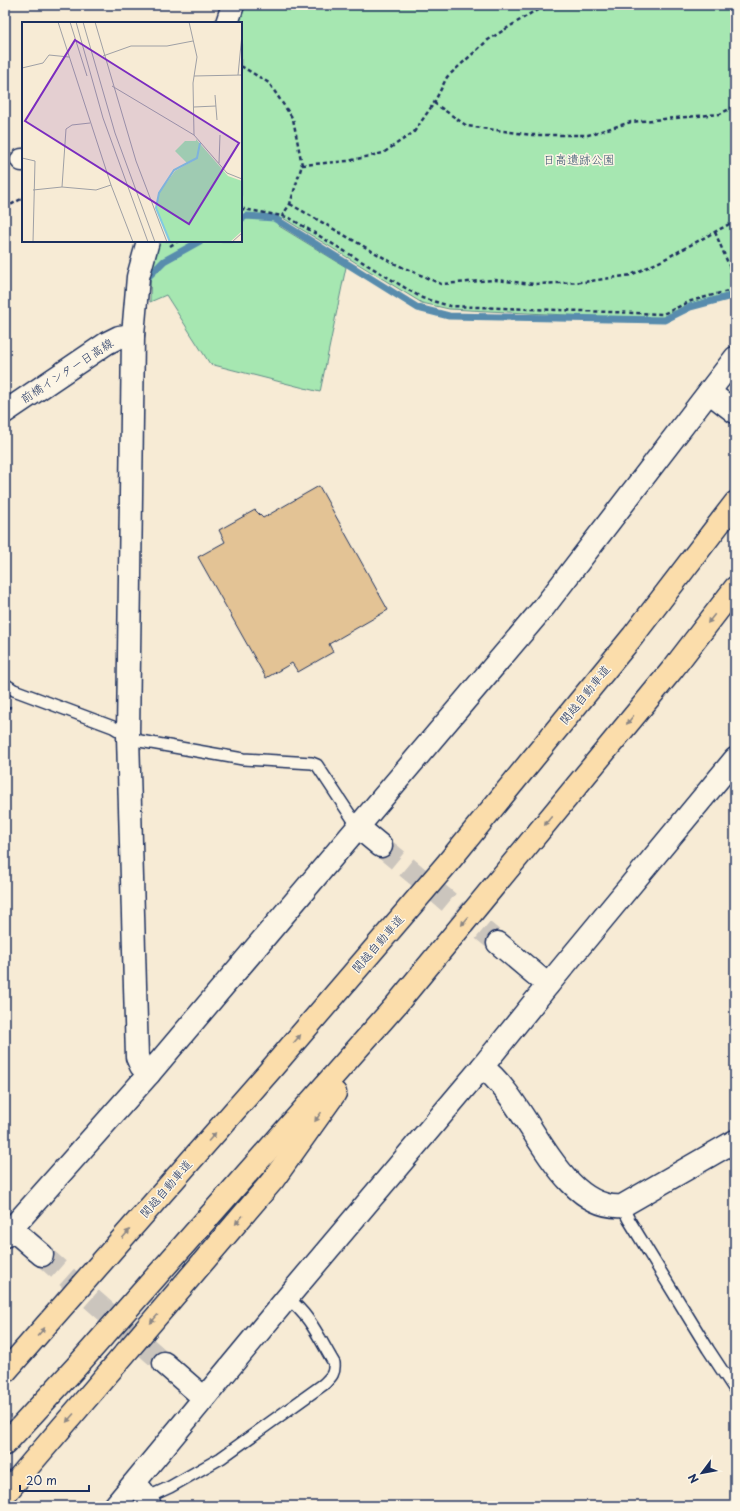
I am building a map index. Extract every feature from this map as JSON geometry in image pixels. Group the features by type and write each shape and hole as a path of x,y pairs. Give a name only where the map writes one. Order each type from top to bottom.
{"highway":[{"name":"関越自動車道","path":"8,1368 263,1079 446,865 633,636 735,503"},
{"path":"5,1444 81,1361 396,1005 672,670 735,588"},
{"path":"5,1494 273,1180 396,1005"}],"street":[{"path":"226,22 233,5"},
{"path":"148,242 138,277 133,335 128,736 137,1057 140,1066 149,1074"},
{"name":"前橋インター日高線","path":"5,412 107,343 119,337 133,335"},
{"path":"42,1254 8,1233 149,1074 544,607 735,358"},
{"path":"709,392 735,412"},
{"path":"115,1506 144,1496 204,1398 482,1067 735,759"},
{"path":"358,827 381,846"},
{"path":"498,943 548,985"},
{"path":"482,1067 491,1073 512,1099 548,1155 570,1182 594,1201 611,1207 622,1206 735,1141"},
{"path":"164,1363 204,1398"}],"lane":[{"path":"5,684 14,690 113,727 140,741 243,760 312,763 317,765 358,827"},
{"path":"622,1206 704,1343 735,1390"},
{"path":"144,1496 170,1487 221,1458 318,1389 331,1377 334,1372 334,1363 306,1315 298,1306 287,1298"}],"path":[{"path":"302,165 348,161 383,153 414,132 434,103 447,77 488,40 533,12 553,5"},
{"path":"242,67 269,83 293,119 302,165 290,204 282,216"},
{"path":"434,103 467,126 532,135 588,135 631,122 720,114 735,106"},
{"path":"5,208 22,199"},
{"path":"290,204 393,263 441,284 495,280 534,284 584,282 631,275 663,260 735,221"},
{"path":"242,210 288,218 422,298 450,306 663,314 691,301 735,289"},
{"path":"715,232 735,280"}],"green space":[{"name":"日高遺跡公園","path":"243,5 735,5 735,295 690,307 664,320 449,309 422,303 283,218 279,226 346,267 320,392 210,364 166,295 150,302 151,263 158,242 242,242 242,22 236,22"}],"building":[{"path":"319,486 388,610 329,644 333,652 298,672 292,663 266,678 198,557 225,542 219,530 255,510 263,518"}],"waterway":[{"path":"242,218 246,216 274,218 418,308 449,316 664,320 690,307 735,295"},
{"path":"148,277 164,261 198,242"}],"tunnel":[{"path":"381,846 498,943"},
{"path":"42,1255 164,1363"}]}
